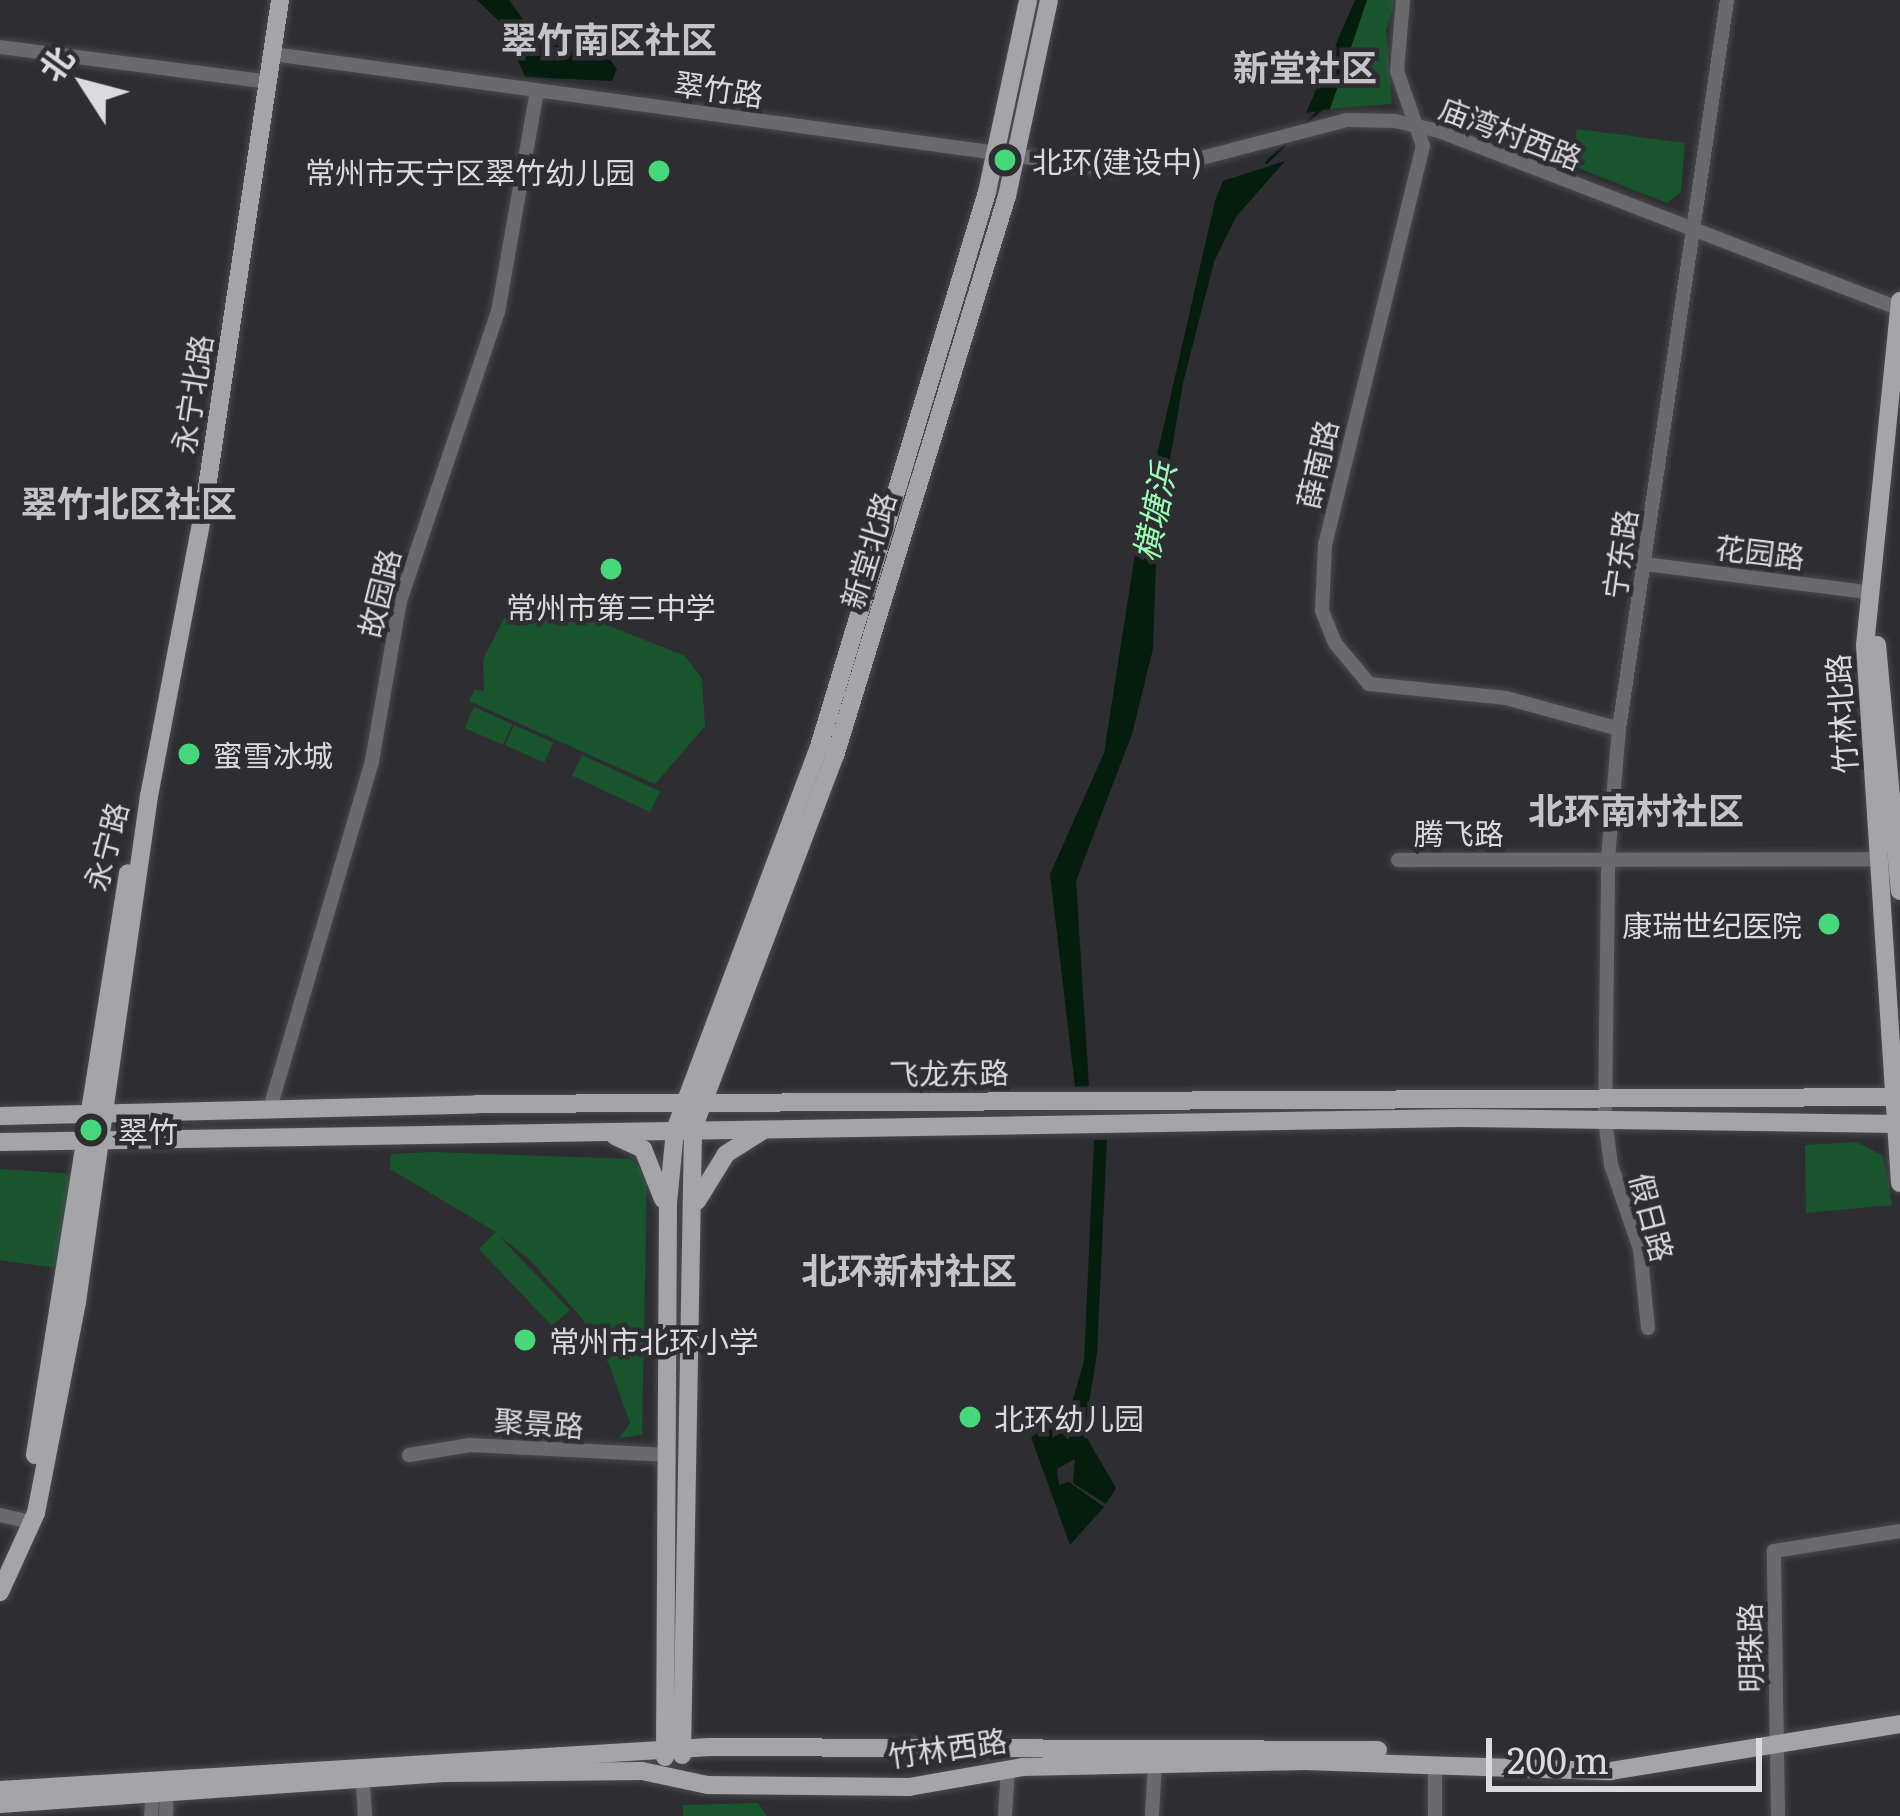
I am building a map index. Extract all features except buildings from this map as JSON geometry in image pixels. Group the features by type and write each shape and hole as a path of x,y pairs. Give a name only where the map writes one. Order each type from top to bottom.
{"main road":[{"name":"永宁北路","path":"149,796 280,0"},
{"name":"新堂北路","path":"1005,155 1028,0"},
{"name":"新堂北路","path":"685,1130 835,755 1049,0"},
{"name":"竹林北路","path":"1900,306 1868,592 1900,1183"},
{"name":"竹林北路","path":"1900,407 1876,609 1900,891"},
{"name":"永宁路","path":"0,1568 22,1520 97,1112 121,905 149,796"},
{"name":"飞龙东路","path":"0,1142 1605,1110 1898,1097"},
{"name":"飞龙东路","path":"0,1115 692,1105 1605,1110 1898,1124"},
{"path":"692,1214 726,1154 766,1129"},
{"path":"680,1761 692,1214 685,1130"},
{"path":"661,1751 668,1215 685,1130"},
{"path":"590,1132 644,1149 668,1215"},
{"name":"永宁路","path":"0,1592 36,1513 90,1139"},
{"name":"竹林西路","path":"0,1790 661,1751 753,1787 909,1787 1008,1768 1288,1745 1611,1761 1898,1722"},
{"name":"竹林西路","path":"362,1771 680,1761 1159,1758 1611,1771 1778,1738"},
{"name":"竹林西路","path":"0,1804 160,1784"}],"street":[{"name":"薛南路","path":"1403,0 1397,71 1423,146 1322,561 1322,611 1335,643 1369,684 1506,698 1619,728"},
{"name":"宁东路","path":"1605,1110 1608,859 1619,728 1727,0"},
{"path":"0,47 269,82"},
{"name":"翠竹路","path":"273,54 1005,155"},
{"name":"故园路","path":"270,1108 370,766 400,601 499,312 537,91"},
{"name":"庙湾村西路","path":"1005,155 1150,165 1280,138 1319,125 1415,125 1694,233 1900,306"},
{"name":"花园路","path":"1645,564 1868,592"},
{"name":"腾飞路","path":"1398,860 1880,859"},
{"name":"假日路","path":"1605,1110 1640,1249 1648,1328"},
{"name":"聚景路","path":"409,1455 470,1445 665,1455"},
{"path":"0,1515 22,1520"},
{"name":"明珠路","path":"1778,1816 1774,1551 1900,1532"},
{"path":"1156,1816 1159,1758"},
{"path":"1435,1765 1435,1816"},
{"path":"1005,1816 1008,1768"},
{"path":"362,1771 365,1816"},
{"path":"151,1816 160,1784"},
{"path":"160,1784 166,1816"}],"green space":[{"path":"1367,0 1395,0 1386,31 1392,104 1330,109"},
{"path":"1577,129 1685,143 1681,192 1667,203 1571,165"},
{"path":"551,603 685,656 702,679 705,726 655,784 469,701 475,689 484,692 483,659 504,619"},
{"path":"474,707 512,724 503,745 465,728"},
{"path":"514,725 553,742 544,763 505,745"},
{"path":"582,755 660,791 650,812 572,776"},
{"path":"1857,1142 1883,1156 1892,1205 1806,1213 1805,1145"},
{"path":"391,1154 630,1159 647,1174 642,1435 619,1438 630,1423 609,1364 581,1317 530,1260 499,1236 570,1310 552,1326 479,1249 496,1232 390,1169"},
{"path":"0,1169 75,1174 58,1268 0,1260"},
{"path":"758,1803 767,1816 683,1816 683,1805"}],"water":[{"path":"477,0 509,0 531,30 573,51 573,58 591,61 593,48 602,49 617,69 612,81 525,77 503,25"},
{"path":"1355,0 1367,0 1330,109 1306,113"},
{"path":"1285,161 1236,217 1214,262 1183,383 1157,536 1153,649 1132,734 1076,881 1089,1086 1075,1087 1050,874 1104,753 1136,548 1215,201 1223,181"},
{"path":"1094,1140 1107,1140 1097,1354 1084,1433 1116,1488 1106,1504 1073,1483 1075,1459 1057,1469 1059,1485 1069,1482 1104,1507 1070,1545 1031,1437 1068,1417 1084,1361"}],"waterway":[{"name":"横塘浜","path":"1304,124 1319,110"},
{"name":"横塘浜","path":"1266,162 1285,144"}],"place":[{"name":"北环(建设中)","path":"1005,160"},
{"name":"常州市天宁区翠竹幼儿园","path":"659,171"},
{"name":"常州市第三中学","path":"611,569"},
{"name":"蜜雪冰城","path":"189,754"},
{"name":"康瑞世纪医院","path":"1829,924"},
{"name":"翠竹","path":"91,1130"},
{"name":"常州市北环小学","path":"525,1340"},
{"name":"北环幼儿园","path":"970,1417"}],"district":[{"name":"翠竹南区社区","path":"609,38"},
{"name":"新堂社区","path":"1305,66"},
{"name":"翠竹北区社区","path":"129,502"},
{"name":"北环南村社区","path":"1636,809"},
{"name":"北环新村社区","path":"909,1269"}]}
